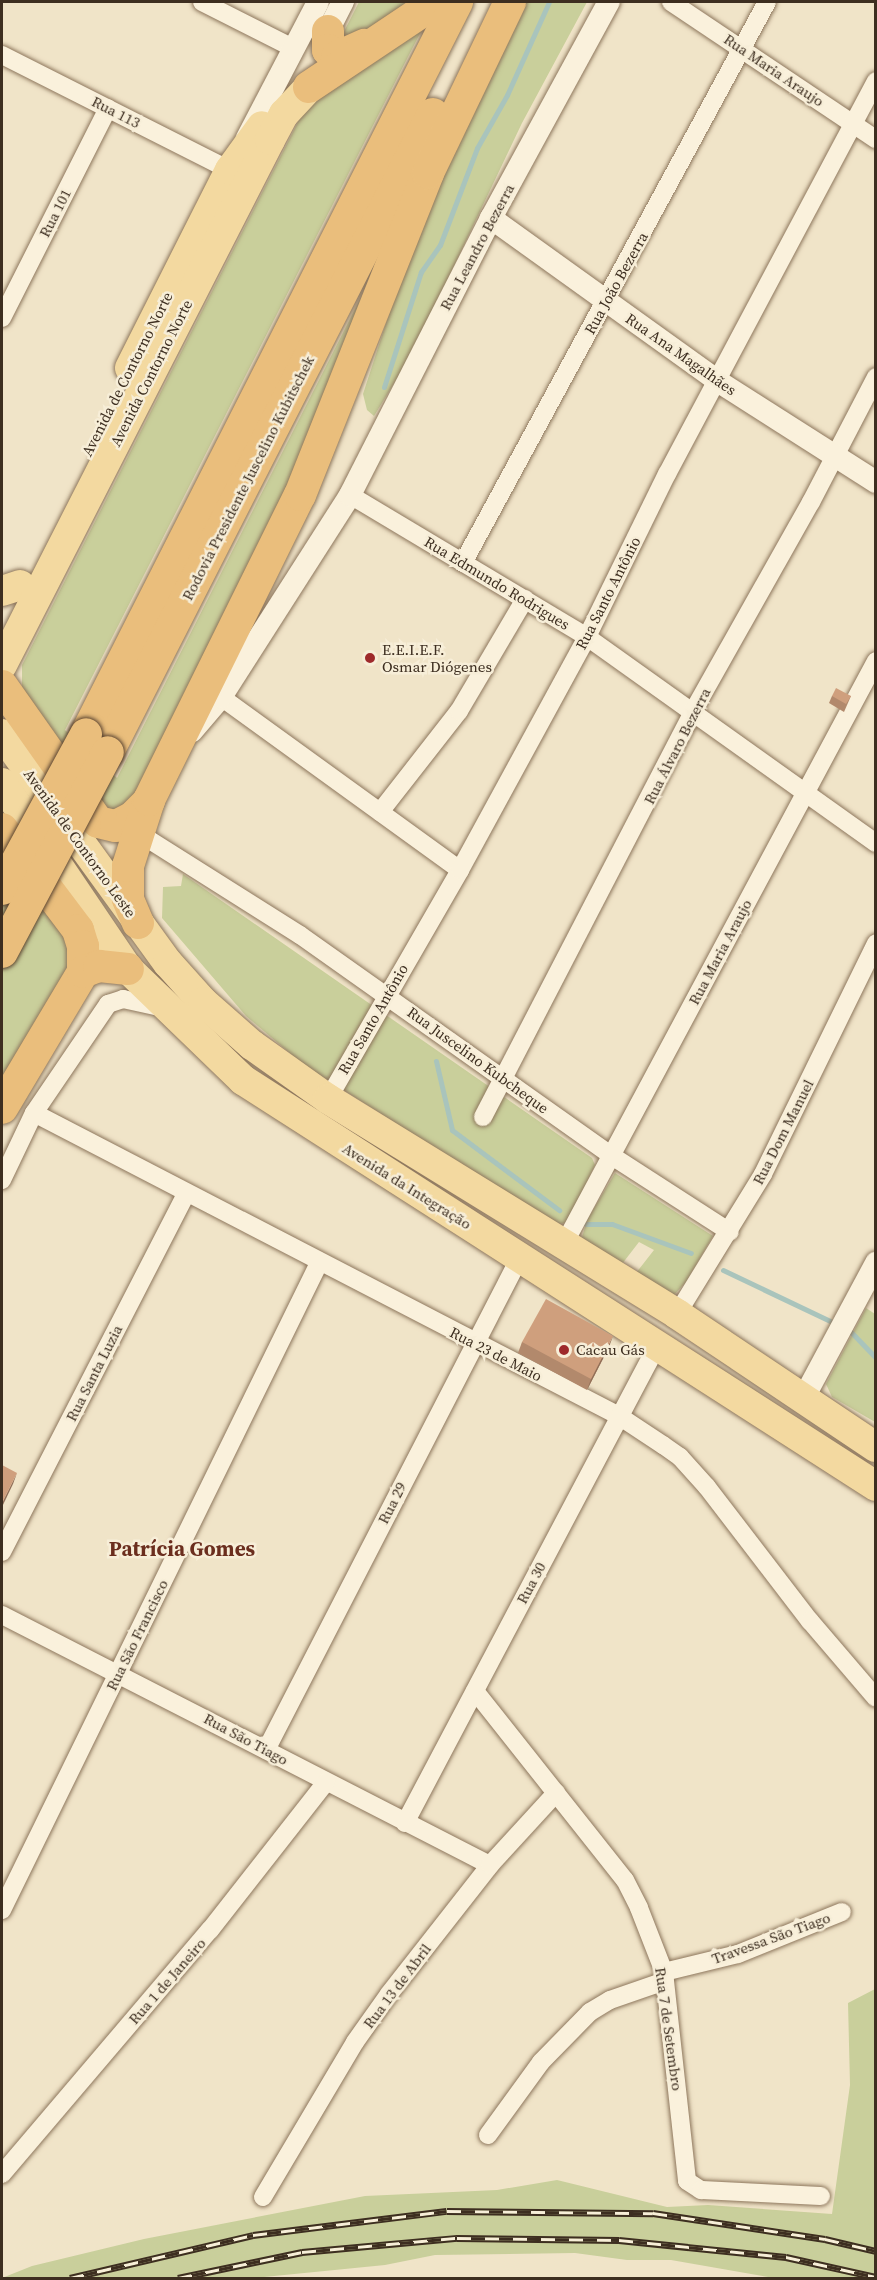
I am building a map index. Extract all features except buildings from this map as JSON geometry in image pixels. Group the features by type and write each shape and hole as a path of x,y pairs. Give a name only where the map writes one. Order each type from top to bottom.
{"highway":[{"name":"Rodovia Presidente Juscelino Kubitschek","path":"2,952 97,743 457,2"},
{"name":"Rodovia Presidente Juscelino Kubitschek","path":"2,889 97,743 491,2"},
{"path":"138,924 127,883 145,813 300,495 428,173 510,2"},
{"path":"328,31 328,50 337,57 424,10"},
{"path":"309,87 424,10"},
{"path":"2,686 98,822 116,826 145,813"},
{"path":"2,1108 83,972 83,946 78,930 6,805"},
{"path":"83,972 99,966 128,969"}],"main road":[{"name":"Avenida de Contorno Norte","path":"20,589 232,166 260,128 309,87"},
{"name":"Avenida Contorno Norte","path":"2,665 20,589 270,140 285,114 309,87"},
{"name":"Avenida de Contorno Leste","path":"2,734 138,924"},
{"name":"Avenida da Integração","path":"6,805 128,969 166,1009 243,1080 658,1344 866,1480"},
{"path":"138,924 168,963 227,1025 328,1099 677,1314 802,1401 876,1447 866,1480"}],"street":[{"path":"202,2 293,48"},
{"path":"232,166 318,2"},
{"path":"328,31 344,2"},
{"name":"Rua Leandro Bezerra","path":"173,753 221,697 350,495 491,218 609,2"},
{"name":"Rua Maria Araujo","path":"671,2 744,48 876,139"},
{"name":"Rua João Bezerra","path":"464,563 767,2"},
{"name":"Rua 113","path":"2,55 232,166"},
{"name":"Rua Santo Antônio","path":"328,1099 460,870 587,636 667,474 718,382 876,81"},
{"name":"Rua 101","path":"2,318 108,108"},
{"name":"Rua Ana Magalhães","path":"491,218 718,382 876,482"},
{"name":"Rua Álvaro Bezerra","path":"483,1117 692,713 876,377"},
{"name":"Rua Edmundo Rodrigues","path":"350,495 587,636 876,843"},
{"path":"380,812 459,711 525,599"},
{"name":"Rua Maria Araujo","path":"564,1244 876,661"},
{"path":"221,697 460,870"},
{"name":"Rua Juscelino Kubcheque","path":"145,813 148,839 387,995 612,1156 730,1232"},
{"name":"Rua Dom Manuel","path":"677,1314 730,1232 763,1174 876,943"},
{"path":"2,1180 34,1113 108,1004 123,999 166,1009"},
{"name":"Rua 23 de Maio","path":"34,1113 319,1263 619,1416 680,1457 876,1698"},
{"name":"Rua Santa Luzia","path":"2,1552 186,1194"},
{"name":"Rua 29","path":"266,1750 473,1342 520,1257"},
{"name":"Rua São Francisco","path":"2,1910 319,1263"},
{"path":"802,1401 876,1263"},
{"name":"Rua 30","path":"405,1823 658,1344"},
{"name":"Rua São Tiago","path":"2,1615 490,1865"},
{"name":"Rua 7 de Setembro","path":"475,1691 625,1880 664,1976 687,2181 701,2190 821,2196"},
{"name":"Rua 1 de Janeiro","path":"2,2174 210,1930 326,1782"},
{"name":"Rua 13 de Abril","path":"263,2197 355,2043 490,1865 556,1793"},
{"name":"Travessa São Tiago","path":"488,2135 541,2062 590,2012 610,2000 664,1976 738,1954 842,1912"}],"green space":[{"path":"359,2 436,2 65,730 117,778 384,252 289,495 177,722 124,812 103,812 22,690 22,665"},
{"path":"522,2 587,2 522,123 412,354 374,416 367,410 363,394 414,237"},
{"path":"2,834 74,947 54,1021 2,1123"},
{"path":"183,874 592,1158 595,1165 568,1222 556,1225 304,1065 246,1016 162,918 163,887 181,886"},
{"path":"615,1173 713,1236 686,1282 672,1297 636,1273 654,1250 639,1242 622,1264 581,1241 587,1220"},
{"path":"866,1308 875,1314 875,1422 832,1397 826,1384"},
{"path":"875,1989 875,2278 774,2278 671,2260 627,2260 575,2253 435,2255 385,2265 254,2278 2,2278 32,2266 144,2239 365,2196 497,2190 557,2180 667,2207 708,2205 832,2214 850,2085 848,2003"}],"waterway":[{"path":"384,387 421,272 440,245 477,148 507,95 549,2"},
{"path":"436,1061 452,1130 559,1210"},
{"path":"586,1224 612,1224 691,1253"},
{"path":"723,1270 832,1322"},
{"path":"851,1332 876,1358"}],"railway":[{"path":"70,2278 253,2235 447,2211 653,2213 825,2239 876,2251"},
{"path":"178,2278 302,2252 457,2238 619,2240 786,2257 876,2277"}],"place":[{"name":"E.E.I.E.F. Osmar Diógenes","path":"370,658"},
{"name":"Cacau Gás","path":"564,1350"}],"district":[{"name":"Patrícia Gomes","path":"182,1549"}]}
